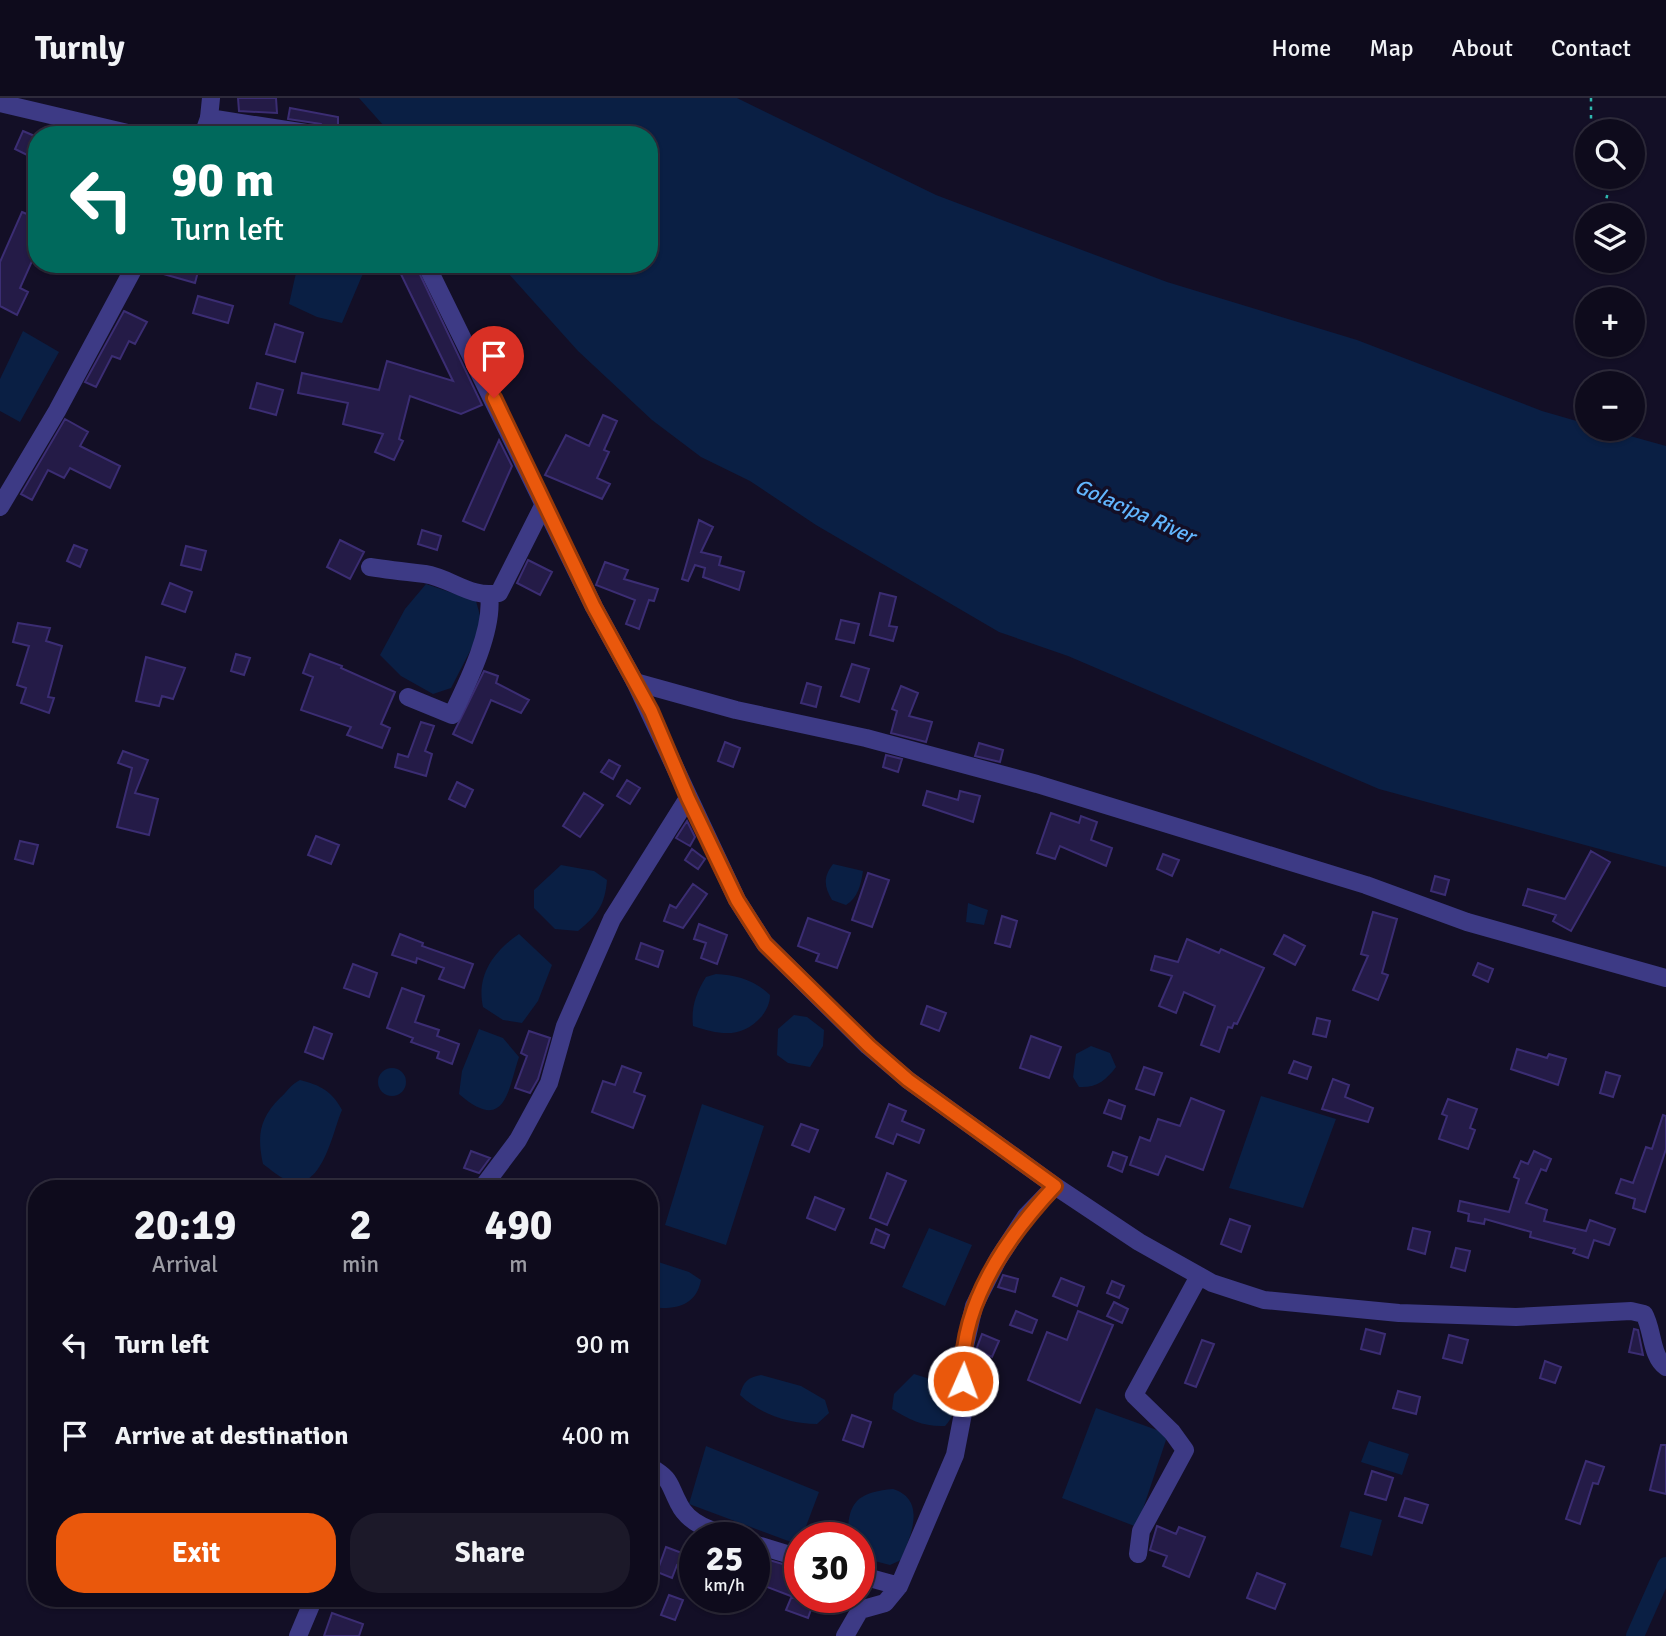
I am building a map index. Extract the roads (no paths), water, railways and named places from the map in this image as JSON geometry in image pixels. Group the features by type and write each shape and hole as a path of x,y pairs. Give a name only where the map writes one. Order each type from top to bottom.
{"street":[{"path":"206,126 211,98"},
{"path":"0,103 98,126"},
{"path":"0,507 57,411 131,273"},
{"path":"430,273 599,617 651,711 688,798 737,900 765,944 869,1046 908,1080 1055,1186 1139,1242 1199,1276 1242,1295 1264,1300 1399,1313 1516,1317 1631,1311 1644,1314 1651,1326 1656,1354 1666,1367"},
{"path":"370,567 427,574 471,592 489,595 499,593 507,582 544,504"},
{"path":"408,697 452,715 480,649 491,607 489,595"},
{"path":"635,682 1037,784 1366,885 1467,922 1666,978"},
{"path":"488,1180 518,1140 549,1083 565,1026 612,919 688,798"},
{"path":"845,1636 860,1610 885,1603 899,1586 955,1455 964,1403 961,1359 974,1306 998,1259 1026,1216 1055,1186"},
{"path":"1138,1554 1142,1531 1185,1450 1172,1432 1134,1395 1199,1276"},
{"path":"658,1472 670,1479 680,1507 697,1522"},
{"path":"875,1579 899,1586"},
{"path":"298,1636 310,1607"}],"water":[{"name":"Golacipa River","path":"359,98 737,98 936,195 1167,282 1357,340 1542,411 1575,421 1575,441 1645,440 1666,446 1666,867 1379,789 1068,656 999,632 816,525 750,481 701,457 652,420 578,351 508,273 658,273 658,126 384,126"},
{"path":"296,273 363,273 342,323 317,317 289,304"},
{"path":"23,331 59,352 20,422 0,411 0,379"},
{"path":"426,584 476,601 483,626 451,688 433,694 401,676 380,655 405,609"},
{"path":"833,864 863,871 856,895 846,905 832,900 827,890 826,877"},
{"path":"561,865 594,871 607,880 599,909 578,931 555,929 534,908 534,890"},
{"path":"968,903 988,910 984,925 966,922"},
{"path":"519,934 552,965 538,1001 522,1023 503,1020 483,1007 482,995 482,984 489,965 502,948"},
{"path":"716,974 745,979 770,995 762,1016 747,1029 721,1033 693,1026 694,1006 699,989 706,977"},
{"path":"794,1015 807,1017 824,1030 823,1046 810,1067 788,1063 777,1055 778,1029"},
{"path":"479,1029 503,1038 519,1057 508,1094 496,1109 487,1110 459,1094 462,1071"},
{"path":"1091,1046 1110,1053 1116,1067 1100,1082 1079,1087 1073,1077 1076,1054"},
{"path":"392,1068 402,1072 406,1082 402,1092 392,1096 382,1092 378,1082 382,1072"},
{"path":"300,1080 314,1084 334,1098 342,1110 324,1159 317,1171 305,1180 286,1180 263,1164 260,1145 261,1128 268,1113 291,1086"},
{"path":"1261,1096 1336,1119 1303,1208 1229,1188"},
{"path":"702,1104 764,1126 726,1245 665,1225"},
{"path":"929,1228 972,1245 945,1306 902,1287"},
{"path":"658,1262 689,1272 701,1280 694,1296 688,1302 658,1308"},
{"path":"914,1374 952,1386 955,1408 945,1426 917,1422 892,1409 894,1394"},
{"path":"761,1375 801,1386 825,1400 829,1413 817,1424 786,1420 757,1408 740,1395 747,1381"},
{"path":"1096,1408 1168,1434 1137,1527 1062,1498"},
{"path":"1369,1441 1409,1454 1402,1475 1361,1462"},
{"path":"706,1446 819,1492 808,1522 784,1522 784,1539 770,1534 770,1522 737,1522 689,1504"},
{"path":"893,1489 904,1494 913,1510 912,1529 901,1560 890,1565 875,1561 875,1522 849,1522 857,1501 881,1490"},
{"path":"1350,1511 1382,1520 1372,1556 1340,1547"}],"waterway":[{"path":"1635,1636 1666,1566"}]}
